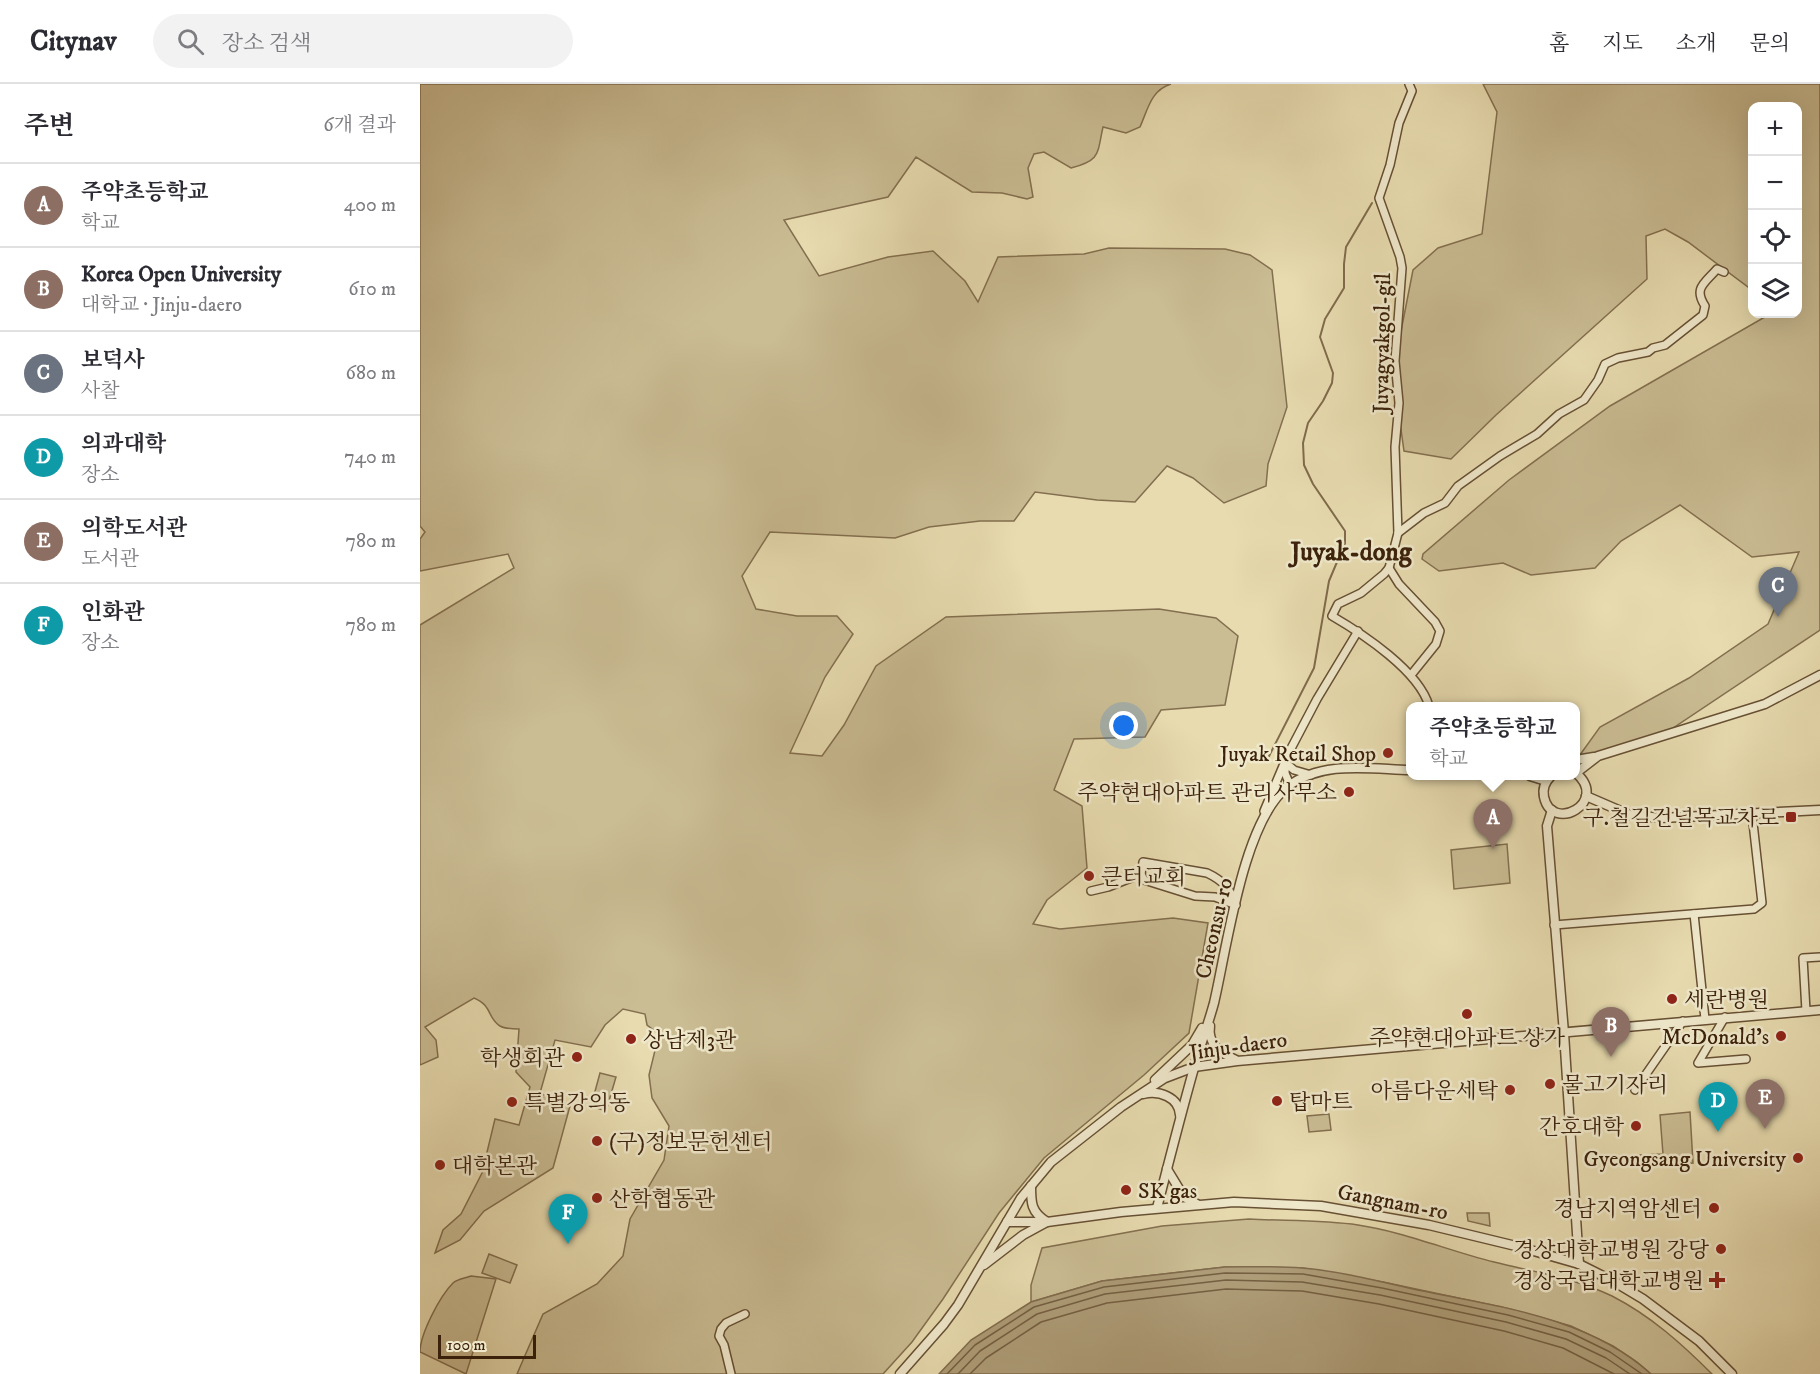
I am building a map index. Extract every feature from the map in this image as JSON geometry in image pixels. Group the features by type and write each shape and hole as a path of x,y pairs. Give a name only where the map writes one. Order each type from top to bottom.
{"street":[{"name":"Juyagyakgol-gil","path":"1389,568 1398,532 1395,447 1399,403 1395,361 1402,268 1379,198 1411,88"},
{"path":"1398,532 1424,513 1445,503 1458,486 1500,456 1537,434 1559,414 1584,400 1598,380 1605,364 1665,345 1704,315 1705,306 1698,296 1699,290 1717,269 1724,272"},
{"path":"1411,675 1436,644 1440,631 1436,622 1400,584 1389,568 1361,593 1338,604 1332,616 1358,631 1411,675 1427,702"},
{"path":"1252,844 1286,758 1317,699 1358,631"},
{"path":"1580,759 1598,756 1765,704 1820,675"},
{"path":"1580,770 1598,756"},
{"path":"1286,758 1287,764 1294,770 1311,775"},
{"path":"1286,758 1285,773 1290,785"},
{"name":"Cheonsu-ro","path":"1157,1208 1194,1067 1213,1005 1252,844 1267,811 1290,785 1311,775 1343,768 1406,770"},
{"path":"1548,780 1543,794 1545,800 1552,810 1558,813 1570,813 1580,807 1586,796 1584,783 1580,778"},
{"path":"1586,796 1620,812 1644,817 1679,818 1820,810"},
{"path":"1552,810 1547,826 1564,1033 1579,1264"},
{"path":"1554,925 1642,920 1754,909 1762,903 1752,814"},
{"path":"1143,862 1207,873 1217,878 1232,892 1236,904 1215,897 1195,896 1144,880 1141,874 1143,862"},
{"path":"1091,891 1141,874"},
{"path":"1694,914 1705,1019"},
{"path":"1806,1011 1803,958 1820,957"},
{"path":"1213,1005 1209,1033 1212,1041 1224,1054 1238,1060"},
{"path":"1134,1098 1192,1045 1213,1005"},
{"name":"Jinju-daero","path":"900,1374 958,1305 1007,1222 1031,1186 1051,1162 1134,1098 1165,1078 1194,1067 1238,1060 1820,1010"},
{"path":"1725,1017 1698,1063 1746,1059"},
{"path":"1635,1090 1683,1021"},
{"path":"1134,1098 1146,1093 1164,1095 1177,1104 1181,1119"},
{"path":"1167,1169 1184,1197 1198,1204"},
{"path":"979,1269 1023,1235 1047,1222 1032,1208 1031,1186"},
{"name":"Gangnam-ro","path":"1007,1222 1047,1222 1198,1204 1258,1202 1321,1206 1440,1228 1520,1246 1579,1264 1613,1281 1643,1299 1699,1341 1732,1374"},
{"path":"731,1374 724,1345 719,1336 726,1323 744,1314"}],"shaded area":[{"path":"420,84 1171,84 1155,95 1140,127 1126,133 1103,127 1096,155 1088,162 1071,168 1044,152 1034,154 1028,168 1033,197 1027,199 1002,193 972,192 916,157 888,197 784,220 819,276 888,257 933,251 965,281 978,302 998,257 1084,254 1109,248 1225,249 1250,255 1272,270 1287,407 1268,464 1266,486 1224,503 1193,478 1167,466 1135,502 1035,492 1014,521 980,521 929,527 895,538 770,532 742,576 756,609 797,616 837,616 853,634 825,677 790,753 822,756 844,725 876,666 946,617 1159,609 1216,618 1238,636 1225,705 1161,710 1145,737 1074,739 1054,790 1082,806 1087,868 1047,900 1033,924 1060,929 1173,918 1208,923 1189,1033 1144,1075 1044,1158 999,1213 912,1342 883,1374 517,1374 543,1314 597,1284 623,1256 630,1219 664,1160 669,1126 652,1098 649,1075 659,1034 647,1025 645,1014 623,1009 605,1025 591,1047 555,1040 540,1093 570,1106 553,1168 484,1211 460,1240 435,1253 443,1230 461,1214 482,1173 495,1119 519,1125 530,1087 516,1072 519,1029 500,1026 487,1008 474,998 425,1027 436,1040 438,1057 420,1065 420,625 514,568 508,554 420,571 420,539 425,532 420,526"},
{"path":"1483,84 1820,84 1820,630 1664,734 1580,758 1600,727 1689,678 1768,624 1799,552 1752,557 1680,505 1621,541 1595,568 1531,575 1503,563 1439,571 1422,559 1423,554 1509,480 1610,406 1763,318 1802,318 1802,102 1748,102 1748,287 1688,242 1665,229 1646,236 1647,279 1496,415 1451,459 1404,451 1393,372 1413,270 1438,248 1482,234 1497,112"},
{"path":"1507,844 1510,883 1454,889 1451,850"},
{"path":"600,1073 616,1077 606,1111 591,1106"},
{"path":"1690,1112 1693,1163 1641,1167 1640,1155 1663,1154 1660,1115"},
{"path":"1329,1114 1331,1130 1309,1132 1307,1116"},
{"path":"1467,1213 1489,1213 1490,1226 1468,1221"},
{"path":"1249,1219 1331,1222 1375,1228 1477,1258 1584,1284 1640,1312 1677,1341 1712,1374 1651,1374 1613,1346 1571,1326 1510,1309 1383,1282 1303,1268 1225,1267 1102,1281 1031,1302 1031,1285 1042,1248 1162,1226"},
{"path":"489,1254 517,1265 510,1283 482,1273"},
{"path":"471,1276 496,1279 466,1374 420,1352 423,1335 442,1297 455,1282"}],"water":[{"path":"1225,1267 1293,1267 1332,1272 1513,1310 1572,1327 1627,1355 1651,1374 939,1374 971,1340 1031,1302 1102,1281"}],"waterway":[{"path":"1267,760 1314,668 1329,581 1345,543 1345,531 1313,484 1304,465 1303,443 1308,423 1332,383 1333,373 1320,337 1325,319 1344,288 1346,247 1372,203"}],"place":[{"name":"보덕사","path":"1778,617"},
{"name":"Juyak Retail Shop","path":"1388,753"},
{"name":"주약현대아파트 관리사무소","path":"1349,792"},
{"name":"구.철길건널목교차로","path":"1791,817"},
{"name":"주약초등학교","path":"1493,849"},
{"name":"큰터교회","path":"1089,876"},
{"name":"세란병원","path":"1672,999"},
{"name":"주약현대아파트 상가","path":"1467,1014"},
{"name":"McDonald's","path":"1781,1036"},
{"name":"상남제3관","path":"631,1039"},
{"name":"학생회관","path":"577,1057"},
{"name":"Korea Open University","path":"1611,1057"},
{"name":"물고기자리","path":"1550,1084"},
{"name":"아름다운세탁","path":"1510,1090"},
{"name":"탑마트","path":"1277,1101"},
{"name":"특별강의동","path":"512,1102"},
{"name":"간호대학","path":"1636,1126"},
{"name":"의학도서관","path":"1765,1129"},
{"name":"의과대학","path":"1718,1132"},
{"name":"(구)정보문헌센터","path":"597,1141"},
{"name":"Gyeongsang University","path":"1798,1158"},
{"name":"대학본관","path":"440,1165"},
{"name":"SK gas","path":"1126,1190"},
{"name":"산학협동관","path":"597,1198"},
{"name":"경남지역암센터","path":"1714,1208"},
{"name":"인화관","path":"568,1244"},
{"name":"경상대학교병원 강당","path":"1721,1249"},
{"name":"경상국립대학교병원","path":"1717,1280"}],"district":[{"name":"Juyak-dong","path":"1351,551"}]}
